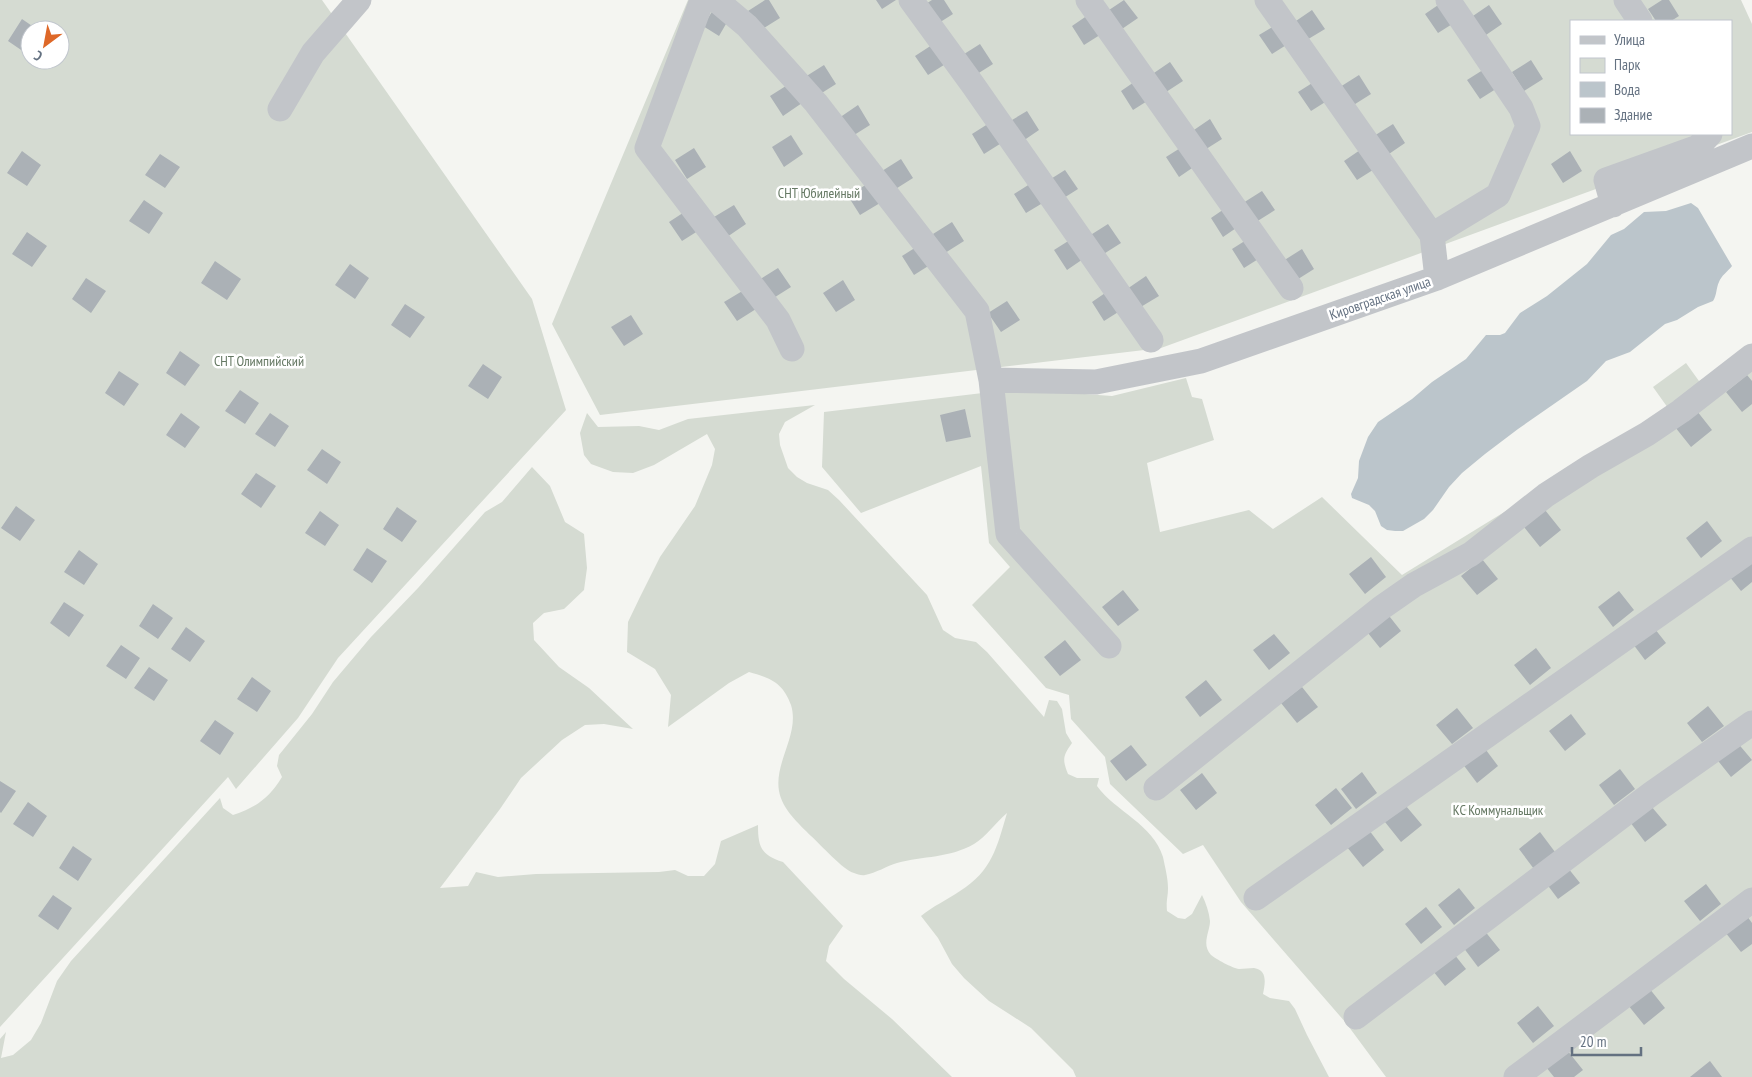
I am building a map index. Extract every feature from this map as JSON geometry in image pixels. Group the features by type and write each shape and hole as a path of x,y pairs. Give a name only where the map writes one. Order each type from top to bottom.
{"street":[{"path":"280,109 313,53 359,0"},
{"path":"702,0 647,148 778,320 792,348"},
{"path":"716,0 747,26 816,103 977,311 992,380 1008,534 1109,646"},
{"path":"911,0 973,85 1151,340"},
{"path":"1088,0 1292,288"},
{"path":"1268,0 1432,235 1436,278"},
{"path":"1432,235 1498,195 1528,126 1521,108 1448,0"},
{"path":"1626,0 1639,20"},
{"path":"1613,205 1606,180 1698,147 1709,135"},
{"name":"Кировградская улица","path":"992,380 1096,382 1201,361 1436,278 1752,146"},
{"path":"1156,788 1381,608 1414,585 1471,554 1546,494 1654,429 1752,356"},
{"path":"1256,898 1752,549"},
{"path":"1356,1018 1651,794 1752,723"},
{"path":"1516,1077 1752,900"}],"green space":[{"name":"СНТ Олимпийский","path":"0,0 322,0 532,299 566,410 338,658 298,718 236,789 228,777 0,1027"},
{"name":"СНТ Юбилейный","path":"688,0 1741,0 1752,24 1752,132 1161,348 600,415 552,324"},
{"name":"КС Коммунальщик","path":"1752,350 1752,1077 1386,1077 1346,1023 1241,902 1203,845 1183,854 1110,784 1105,757 1071,719 1069,695 1046,688 972,605 1010,567 989,543 981,466 861,513 822,467 824,412 1016,389 1112,396 1186,378 1192,397 1202,399 1214,440 1147,463 1160,532 1249,510 1273,529 1322,497 1402,575 1668,408 1653,387 1686,363 1699,381"},
{"path":"815,405 785,422 779,434 780,445 788,468 797,477 807,483 828,490 839,500 927,595 943,630 955,638 976,642 1044,717 1049,700 1057,701 1062,709 1066,733 1072,743 1064,758 1068,774 1077,778 1099,778 1097,786 1105,795 1151,836 1163,857 1168,884 1167,911 1178,918 1185,919 1192,914 1202,895 1210,921 1206,942 1208,951 1213,957 1232,967 1239,969 1254,968 1264,974 1263,994 1270,998 1289,1001 1295,1009 1329,1077 1076,1077 1073,1070 1031,1028 989,1001 964,978 952,964 938,938 921,916 960,891 979,875 992,857 1007,813 983,837 965,849 897,863 869,874 860,875 849,871 826,851 792,816 781,798 778,780 790,737 793,716 788,698 775,682 749,672 729,683 668,727 671,695 655,669 627,652 628,622 660,557 695,506 712,465 715,449 707,434 654,465 633,473 613,472 591,464 584,455 580,433 587,413 598,427 639,426 659,430 688,419"},
{"path":"532,467 550,486 565,522 584,534 587,568 584,590 564,609 544,613 533,623 534,640 559,667 589,688 633,729 604,724 585,725 562,740 521,778 440,888 468,886 476,872 498,877 675,870 688,876 704,876 715,864 721,841 758,825 760,845 765,853 783,862 843,926 829,946 826,961 844,979 892,1019 952,1077 0,1077 0,1039 6,1032 1,1058 13,1055 31,1040 41,1023 57,981 71,961 220,798 223,808 233,815 256,805 272,791 282,777 277,766 279,755 312,714 333,682 371,637 418,588 485,512 502,502"}],"water":[{"path":"1691,203 1698,208 1732,266 1720,280 1713,301 1698,307 1677,320 1665,324 1630,352 1606,361 1587,381 1518,429 1462,473 1424,519 1403,531 1387,530 1381,526 1375,511 1369,505 1352,498 1351,494 1358,478 1359,461 1368,437 1378,422 1466,359 1486,335 1505,333 1520,313 1547,296 1587,264 1611,235 1624,229 1644,212 1666,211"}],"building":[{"path":"765,0 769,0 780,18 761,30 748,11"},
{"path":"876,0 896,0 882,9"},
{"path":"932,0 944,0 953,14 934,26 921,7"},
{"path":"1124,0 1138,18 1119,31 1106,12"},
{"path":"1662,0 1669,0 1679,16 1673,20 1655,20 1648,9"},
{"path":"1444,1 1457,21 1438,33 1425,14"},
{"path":"1489,5 1502,24 1483,37 1470,18"},
{"path":"715,7 730,17 719,36 703,26"},
{"path":"1312,10 1325,29 1305,41 1293,23"},
{"path":"1091,13 1103,33 1084,45 1072,26"},
{"path":"20,22 20,49 8,41"},
{"path":"1279,23 1291,42 1272,54 1259,35"},
{"path":"935,43 947,63 928,75 915,56"},
{"path":"980,44 993,64 974,76 961,56"},
{"path":"1531,60 1543,79 1524,91 1512,72"},
{"path":"1170,62 1183,81 1163,94 1151,75"},
{"path":"824,65 836,84 817,96 805,77"},
{"path":"1486,68 1499,87 1480,99 1467,80"},
{"path":"1359,75 1371,94 1352,106 1340,87"},
{"path":"1140,78 1152,98 1133,110 1121,91"},
{"path":"1317,80 1330,99 1311,111 1298,92"},
{"path":"789,84 802,103 783,116 770,96"},
{"path":"858,105 870,125 851,137 839,118"},
{"path":"1027,111 1039,130 1020,143 1007,123"},
{"path":"1210,119 1222,139 1203,151 1191,132"},
{"path":"991,122 1003,142 984,154 972,134"},
{"path":"1393,124 1405,143 1386,156 1374,136"},
{"path":"791,135 803,154 784,167 772,147"},
{"path":"1185,145 1198,164 1179,177 1166,157"},
{"path":"694,148 706,167 687,179 675,160"},
{"path":"1363,148 1376,168 1357,180 1344,161"},
{"path":"22,151 41,165 27,186 7,173"},
{"path":"1570,151 1582,171 1563,183 1551,164"},
{"path":"160,154 180,167 165,188 145,175"},
{"path":"901,159 913,178 894,190 882,171"},
{"path":"1065,170 1078,189 1059,201 1046,182"},
{"path":"1033,182 1046,201 1026,213 1014,194"},
{"path":"867,184 880,203 860,215 848,196"},
{"path":"1262,191 1275,210 1256,222 1243,203"},
{"path":"144,200 163,213 149,234 129,221"},
{"path":"734,205 746,224 727,237 714,217"},
{"path":"1230,205 1242,224 1223,237 1211,218"},
{"path":"689,209 701,229 682,241 669,222"},
{"path":"952,222 964,241 945,253 933,234"},
{"path":"1108,224 1121,243 1102,255 1089,236"},
{"path":"27,232 47,246 32,267 12,254"},
{"path":"1251,237 1263,256 1244,268 1232,249"},
{"path":"1073,238 1086,257 1067,270 1054,250"},
{"path":"921,244 933,263 914,275 902,256"},
{"path":"1302,249 1314,269 1295,281 1283,261"},
{"path":"215,261 241,279 227,300 201,283"},
{"path":"350,264 369,278 355,299 335,285"},
{"path":"778,268 791,287 772,299 759,280"},
{"path":"1146,276 1159,296 1139,308 1127,289"},
{"path":"86,278 106,291 91,313 72,299"},
{"path":"843,280 855,300 836,312 823,293"},
{"path":"1111,289 1123,309 1104,321 1092,302"},
{"path":"744,290 756,309 737,321 724,302"},
{"path":"1007,301 1020,320 1001,332 988,313"},
{"path":"405,304 425,317 410,338 391,325"},
{"path":"631,315 643,334 624,346 611,327"},
{"path":"180,351 200,365 185,386 166,373"},
{"path":"483,364 502,377 488,399 468,386"},
{"path":"119,371 139,384 124,406 105,393"},
{"path":"1747,375 1752,381 1752,404 1742,412 1726,392"},
{"path":"240,390 259,403 245,424 225,411"},
{"path":"965,409 971,437 946,442 940,415"},
{"path":"1697,411 1712,430 1691,447 1675,427"},
{"path":"181,413 200,427 185,448 166,435"},
{"path":"270,413 289,426 275,447 255,434"},
{"path":"322,449 341,462 327,484 307,470"},
{"path":"256,473 276,486 261,508 241,494"},
{"path":"16,506 35,520 20,541 1,528"},
{"path":"397,507 417,521 402,542 383,529"},
{"path":"1545,510 1561,530 1540,547 1524,527"},
{"path":"320,511 339,525 325,546 305,533"},
{"path":"1707,521 1722,541 1701,558 1686,538"},
{"path":"367,548 387,561 372,583 353,570"},
{"path":"79,550 98,564 84,585 64,572"},
{"path":"1371,557 1386,577 1365,594 1349,574"},
{"path":"1482,559 1498,579 1477,595 1461,576"},
{"path":"1752,562 1752,582 1741,591 1725,571"},
{"path":"1123,590 1139,610 1118,626 1102,607"},
{"path":"1619,591 1634,610 1613,627 1598,607"},
{"path":"64,602 84,615 69,637 50,623"},
{"path":"153,604 173,618 158,639 139,626"},
{"path":"1386,612 1401,631 1380,648 1364,628"},
{"path":"1651,624 1666,643 1645,660 1630,640"},
{"path":"186,627 205,641 190,662 171,649"},
{"path":"1274,634 1290,653 1269,670 1253,650"},
{"path":"1065,640 1081,660 1060,676 1044,657"},
{"path":"121,645 140,658 126,679 106,666"},
{"path":"1536,648 1551,668 1530,685 1514,665"},
{"path":"149,667 168,680 154,701 134,688"},
{"path":"252,677 271,691 257,712 237,699"},
{"path":"1206,680 1222,700 1200,717 1185,697"},
{"path":"1302,687 1318,707 1297,723 1281,703"},
{"path":"1708,706 1724,726 1702,742 1687,723"},
{"path":"1457,708 1473,728 1452,744 1436,725"},
{"path":"1571,714 1586,734 1565,751 1549,731"},
{"path":"215,720 234,733 220,755 200,741"},
{"path":"1736,741 1752,760 1731,777 1715,757"},
{"path":"1131,745 1147,765 1126,781 1110,761"},
{"path":"1483,746 1498,766 1477,783 1462,763"},
{"path":"1620,769 1635,789 1614,805 1599,785"},
{"path":"1362,772 1377,793 1356,809 1341,789"},
{"path":"1202,773 1217,793 1196,810 1180,790"},
{"path":"0,781 16,791 1,813 0,812"},
{"path":"1336,788 1352,808 1331,825 1315,805"},
{"path":"28,802 47,816 33,837 13,824"},
{"path":"1406,806 1422,825 1401,842 1385,822"},
{"path":"1651,806 1667,825 1645,842 1630,822"},
{"path":"1369,830 1384,850 1363,867 1347,847"},
{"path":"1540,832 1555,852 1534,869 1519,849"},
{"path":"73,846 92,859 78,881 59,868"},
{"path":"1564,863 1580,883 1558,899 1543,879"},
{"path":"1706,884 1721,904 1700,921 1684,901"},
{"path":"1459,888 1475,908 1454,925 1438,905"},
{"path":"53,895 72,908 58,930 38,916"},
{"path":"1426,907 1442,927 1421,944 1405,924"},
{"path":"1747,916 1752,923 1752,944 1741,952 1725,932"},
{"path":"1484,930 1500,950 1478,967 1463,947"},
{"path":"1450,949 1466,969 1445,986 1429,966"},
{"path":"1649,988 1665,1008 1644,1025 1628,1005"},
{"path":"1538,1006 1554,1026 1533,1043 1517,1023"},
{"path":"1567,1050 1583,1070 1574,1077 1554,1077 1546,1067"},
{"path":"1710,1061 1722,1077 1690,1077"}]}
